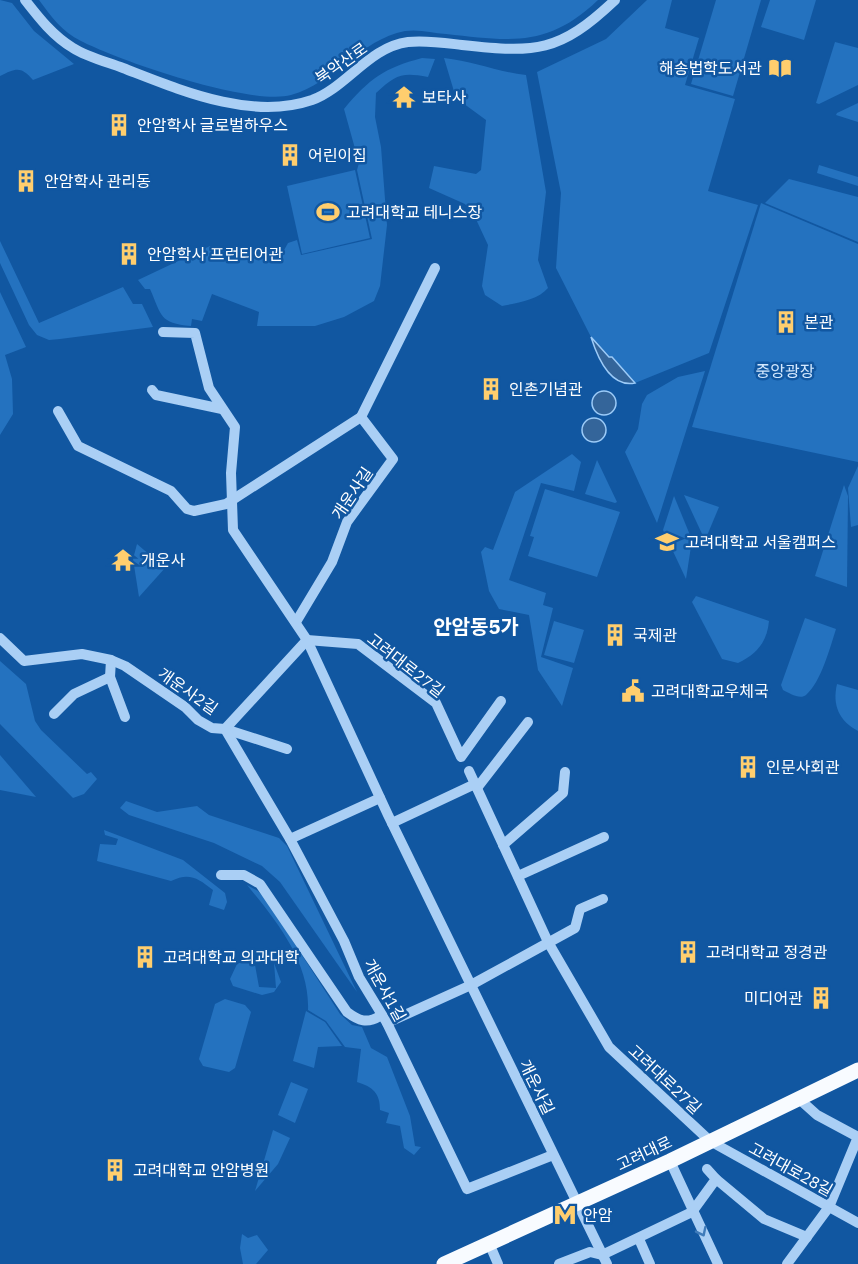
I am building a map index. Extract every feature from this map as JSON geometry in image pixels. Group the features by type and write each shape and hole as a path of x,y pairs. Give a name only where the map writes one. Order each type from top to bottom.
{"main road":[{"name":"고려대로","path":"444,1264 670,1161 858,1070"}],"street":[{"name":"북악산로","path":"25,0 47,27 74,50 179,90 242,104 274,107 294,105 324,94 369,60 400,44 423,41 527,50 553,43 577,32 615,0"},
{"path":"58,411 78,446 171,491 187,509 194,511 220,506 361,417 435,268"},
{"name":"개운사길","path":"163,332 195,333 209,388 235,427 231,474 233,530 307,640 392,824 604,1259"},
{"path":"152,390 156,395 222,409"},
{"name":"개운사길","path":"296,622 332,562 347,522 393,459 361,417"},
{"name":"개운사2길","path":"0,638 24,661 82,654 111,660 125,666 212,728 225,729 287,749"},
{"path":"225,729 307,640"},
{"name":"고려대로27길","path":"307,640 357,644 436,703 461,757 501,701"},
{"path":"111,660 110,677 125,717"},
{"path":"54,714 74,694 110,677"},
{"path":"392,824 476,786 528,722"},
{"name":"개운사1길","path":"225,729 290,839 384,1019 467,1189 554,1155"},
{"name":"고려대로27길","path":"469,771 549,942 609,1047 710,1140"},
{"path":"503,844 563,793 565,772"},
{"path":"290,839 380,798"},
{"path":"518,876 604,837"},
{"path":"221,875 244,874 260,884 347,1012 362,1021 384,1019 471,985 575,928 580,909 603,899"},
{"path":"787,1264 829,1207 858,1137 818,1115 798,1098"},
{"name":"고려대로28길","path":"710,1140 858,1223"},
{"path":"670,1161 718,1264"},
{"path":"707,1169 764,1219 807,1237"},
{"path":"559,1264 590,1252 604,1259 692,1212 716,1179"},
{"path":"639,1239 650,1264"},
{"path":"489,1242 498,1264"}],"green space":[{"path":"0,0 12,3 34,31 74,64 33,80 22,70 10,71 0,76"},
{"path":"39,0 598,0 580,16 562,27 527,38 490,38 405,31 374,43 306,89 291,95 272,97 246,94 185,80 100,50 68,33"},
{"path":"647,0 672,0 665,28 699,38 685,85 735,99 708,191 758,205 709,353 635,383 591,337 556,268 561,193 537,72 606,39"},
{"path":"716,0 761,0 733,96 691,84"},
{"path":"770,0 816,0 804,40 761,27"},
{"path":"835,42 858,48 858,85 819,104 816,103"},
{"path":"422,58 435,59 428,77 399,76 376,93 375,117 381,147 387,225 380,286 374,301 344,317 315,326 257,326 259,312 212,294 202,321 192,319 191,326 181,325 163,317 150,289 145,289 138,280 210,246 278,261 288,243 297,240 301,255 372,239 357,170 359,163 344,109 378,76 397,66"},
{"path":"444,58 526,75 546,192 538,260 548,288 527,300 502,306 485,295 482,286 488,245 474,215 465,204 429,188 434,166 476,174 481,170 486,120 456,98"},
{"path":"858,103 858,122 836,115 837,113"},
{"path":"819,165 858,177 858,186 817,173"},
{"name":"고려대학교 테니스장","path":"355,170 370,238 302,254 287,186"},
{"path":"789,179 858,197 858,242 765,203"},
{"name":"중앙광장","path":"761,203 858,244 858,462 692,427"},
{"path":"0,241 39,323 123,287 133,304 142,304 153,327 49,340 37,335 29,325 0,263"},
{"path":"0,292 26,347 5,355 12,379 13,414 0,435"},
{"path":"705,371 657,523 625,452 638,429 642,404 647,395 678,377"},
{"path":"572,454 581,462 574,491 541,483 509,580 546,593 543,605 553,608 541,657 573,668 562,706 538,670 529,615 499,609 489,591 481,552 485,547 493,550 515,492"},
{"path":"597,460 617,502 615,503 585,494"},
{"path":"858,466 858,525 851,527 848,488"},
{"path":"844,485 848,496 847,587 815,576"},
{"path":"545,489 620,512 597,577 528,556 534,537 530,536"},
{"path":"684,495 719,507 706,538 703,536"},
{"path":"674,496 692,540 686,579 663,530"},
{"path":"137,544 165,568 139,597 133,559"},
{"path":"696,596 769,621 763,641 751,656 738,663 722,659 692,602"},
{"path":"805,618 836,629 816,682 806,695 801,697 783,690 781,685"},
{"path":"554,621 584,630 574,663 544,655"},
{"path":"0,661 26,684 35,721 41,730 87,774 91,772 97,779 84,794 73,798 0,724"},
{"path":"837,684 858,690 858,731 851,727 838,712"},
{"path":"0,755 36,797 0,790"},
{"path":"126,801 157,812 197,806 209,815 279,838 287,846 357,992 280,882 262,866 214,843 129,815 120,808"},
{"path":"104,830 183,860 225,893 227,902 224,910 209,905 213,890 193,878 183,877 171,881 97,861 100,844 116,845 118,839 105,835"},
{"path":"247,885 258,891 267,901 340,1014 352,1025 362,1027 371,1048 387,1057 410,1116 415,1146 421,1147 414,1155 404,1148 400,1126 386,1123 389,1113 380,1110 377,1095 367,1086 357,1082 361,1049 345,1047 326,1021 308,1010 307,992 297,959 280,927"},
{"path":"249,959 255,965 259,987 276,988 274,963 281,982 274,992 262,995 233,986 230,979 237,964"},
{"path":"225,999 245,1005 251,1012 235,1068 229,1072 203,1066 199,1059 215,1004"},
{"path":"306,1011 325,1022 342,1046 318,1047 314,1068 293,1061"},
{"path":"291,1082 308,1089 295,1123 278,1115"},
{"path":"273,1130 290,1138 278,1164 255,1191"},
{"path":"242,1234 248,1238 257,1235 268,1250 256,1264 243,1264 240,1248"}],"shaded area":[{"path":"591,337 635,383 618,381 612,376 601,361"},
{"path":"604,391 613,394 616,403 613,412 604,415 595,412 592,403 595,394"},
{"path":"594,418 603,421 606,430 603,439 594,442 585,439 582,430 585,421"}],"place":[{"name":"해송법학도서관","path":"780,68"},
{"name":"보타사","path":"404,97"},
{"name":"안암학사 글로벌하우스","path":"119,125"},
{"name":"어린이집","path":"290,155"},
{"name":"안암학사 관리동","path":"26,181"},
{"name":"고려대학교 테니스장","path":"328,212"},
{"name":"안암학사 프런티어관","path":"129,254"},
{"name":"본관","path":"786,322"},
{"name":"인촌기념관","path":"491,389"},
{"name":"고려대학교 서울캠퍼스","path":"667,542"},
{"name":"개운사","path":"123,560"},
{"name":"국제관","path":"615,635"},
{"name":"고려대학교우체국","path":"633,691"},
{"name":"인문사회관","path":"748,767"},
{"name":"고려대학교 정경관","path":"688,952"},
{"name":"고려대학교 의과대학","path":"145,957"},
{"name":"미디어관","path":"821,998"},
{"name":"고려대학교 안암병원","path":"115,1170"},
{"name":"안암","path":"565,1215"}],"district":[{"name":"안암동5가","path":"476,626"}]}
